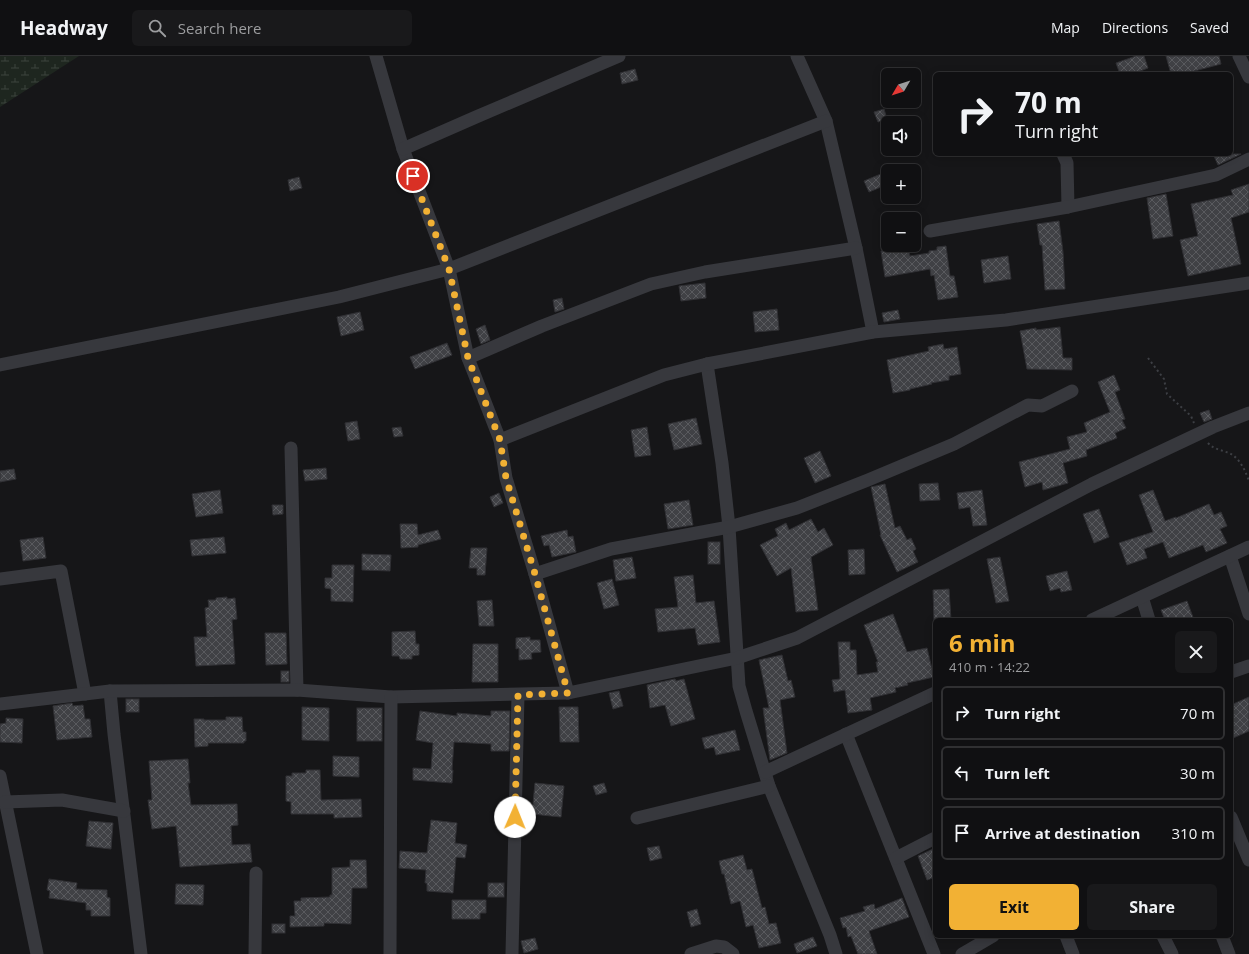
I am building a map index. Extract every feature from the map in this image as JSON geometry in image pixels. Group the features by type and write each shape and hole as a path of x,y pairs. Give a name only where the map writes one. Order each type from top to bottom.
{"street":[{"path":"376,56 403,149 449,269 468,358 500,440 506,478 535,574 568,693"},
{"path":"403,149 619,56"},
{"path":"797,56 826,121 856,248 873,332"},
{"path":"1239,56 1249,76"},
{"path":"0,365 339,297 449,269 826,121"},
{"path":"1064,156 1067,163 1068,207"},
{"path":"930,231 1068,207 1216,175 1249,159"},
{"path":"468,358 542,326 651,284 705,272 856,248"},
{"path":"500,440 664,375 707,364 873,332 1006,320 1249,283"},
{"path":"707,364 722,463 729,527 739,686 768,786 830,935 836,954"},
{"path":"535,574 611,550 729,527 797,508 954,444 1028,405 1042,406 1072,391"},
{"path":"0,704 110,691 297,690 391,697 568,693 737,658 797,638 1092,484 1213,427 1249,413"},
{"path":"291,448 297,690"},
{"path":"1096,618 1249,547"},
{"path":"1230,556 1249,614"},
{"path":"0,580 60,571 85,694"},
{"path":"1142,597 1149,618"},
{"path":"1233,671 1249,666"},
{"path":"110,691 141,954"},
{"path":"765,772 933,694"},
{"path":"512,954 518,695"},
{"path":"390,954 391,697"},
{"path":"846,734 934,954"},
{"path":"0,776 37,954"},
{"path":"637,818 768,786"},
{"path":"5,802 62,800 124,811"},
{"path":"1233,822 1249,860"},
{"path":"896,858 933,839"},
{"path":"255,954 256,873"},
{"path":"962,954 990,938"},
{"path":"1067,938 1073,954"},
{"path":"1164,938 1172,954"},
{"path":"1223,938 1229,954"},
{"path":"692,954 716,946 724,947 733,954"}],"green space":[{"path":"0,56 79,56 0,107"}],"building":[{"path":"1136,56 1144,56 1148,68 1138,72 1119,72 1116,63"},
{"path":"1166,56 1219,56 1221,64 1191,72 1170,72"},
{"path":"635,69 638,80 622,84 620,73"},
{"path":"884,109 886,116 881,116 881,121 878,122 874,112"},
{"path":"1233,154 1241,154 1218,165 1214,156 1233,156"},
{"path":"881,174 881,187 869,192 864,181"},
{"path":"299,177 302,188 290,191 288,180"},
{"path":"1249,184 1249,212 1231,218 1241,264 1188,276 1180,240 1198,236 1191,204 1233,195 1231,190"},
{"path":"1166,194 1173,236 1153,239 1147,198"},
{"path":"1059,221 1063,252 1065,289 1045,290 1042,245 1040,245 1037,224"},
{"path":"946,246 950,276 954,276 958,297 938,300 934,275 931,276 930,269 885,277 881,252 909,252 910,256 929,253 929,251 937,250 937,247"},
{"path":"1008,256 1011,279 984,283 981,260"},
{"path":"705,283 706,298 681,301 679,286"},
{"path":"562,298 564,309 555,312 553,300"},
{"path":"777,309 779,330 755,332 753,312"},
{"path":"898,310 900,319 884,322 882,313"},
{"path":"360,312 364,330 341,336 337,317"},
{"path":"485,325 490,340 481,344 476,329"},
{"path":"1060,327 1063,358 1072,358 1072,370 1027,369 1020,331 1036,328 1036,330"},
{"path":"447,343 452,355 415,369 410,357"},
{"path":"943,344 944,349 957,347 961,374 949,376 949,380 893,393 887,360 929,351 928,347"},
{"path":"1114,375 1120,390 1115,392 1125,419 1122,420 1126,428 1115,433 1117,438 1086,450 1087,456 1063,463 1068,483 1043,490 1042,482 1025,487 1019,462 1070,449 1067,437 1087,432 1084,423 1110,412 1098,382"},
{"path":"1209,410 1212,419 1204,422 1200,413"},
{"path":"696,418 702,444 674,450 668,424"},
{"path":"357,421 360,439 348,441 345,423"},
{"path":"401,427 403,436 394,437 392,428"},
{"path":"647,427 651,455 635,457 631,430"},
{"path":"820,451 831,476 815,483 804,458"},
{"path":"326,468 327,479 305,481 303,470"},
{"path":"14,469 16,479 0,482 0,471"},
{"path":"938,483 940,500 920,501 919,484"},
{"path":"885,484 895,528 900,526 907,540 911,538 916,549 913,551 918,562 897,572 880,535 871,487"},
{"path":"220,490 223,513 196,517 192,494"},
{"path":"982,490 987,525 973,526 970,507 959,509 957,493"},
{"path":"1153,490 1165,521 1209,504 1214,515 1221,512 1227,526 1220,529 1227,543 1206,552 1203,545 1169,558 1163,542 1144,549 1147,558 1127,565 1119,543 1153,532 1139,495"},
{"path":"499,493 503,503 494,507 490,497"},
{"path":"689,500 693,525 668,529 664,504"},
{"path":"272,505 283,505 283,514 273,515"},
{"path":"1099,509 1109,537 1094,543 1083,514"},
{"path":"811,519 818,532 824,528 833,545 811,557 818,610 796,612 791,568 777,576 760,545 778,536 775,529 786,523 789,530"},
{"path":"400,524 417,524 418,535 438,530 441,539 418,545 418,547 401,548"},
{"path":"567,530 568,537 573,536 576,552 552,557 549,545 544,546 541,536"},
{"path":"43,537 46,558 23,561 20,540"},
{"path":"224,537 226,553 192,556 190,540"},
{"path":"708,542 720,542 720,564 708,564"},
{"path":"471,548 487,548 485,575 477,575 477,568 469,568"},
{"path":"864,549 865,574 849,575 848,550"},
{"path":"362,554 391,555 390,571 362,570"},
{"path":"632,557 636,578 616,581 613,560"},
{"path":"1000,557 1009,601 996,603 987,559"},
{"path":"332,565 354,565 353,602 331,601 331,589 325,588 325,578 332,578"},
{"path":"1067,571 1072,590 1061,592 1060,588 1050,591 1046,576"},
{"path":"693,575 696,603 714,601 720,642 698,645 695,628 658,632 655,609 678,607 674,577"},
{"path":"612,579 619,605 604,609 597,583"},
{"path":"949,589 951,618 934,618 933,590"},
{"path":"227,597 227,599 235,598 237,619 232,620 235,664 196,666 194,637 207,637 205,608 209,607 208,600 216,600 216,598"},
{"path":"492,600 494,626 479,626 477,601"},
{"path":"1187,601 1193,618 1164,618 1161,610"},
{"path":"893,614 907,652 927,648 933,677 907,683 908,685 895,688 896,692 870,698 872,710 848,713 845,690 834,692 832,680 840,679 838,642 850,642 850,650 856,650 857,675 878,672 876,662 878,662 864,625"},
{"path":"415,631 416,644 419,644 419,655 412,656 412,659 400,659 399,656 392,656 392,632"},
{"path":"265,633 286,633 287,664 266,665"},
{"path":"530,637 530,640 540,640 541,652 531,653 532,659 519,660 519,648 516,649 516,638"},
{"path":"473,644 498,644 498,682 472,682"},
{"path":"782,655 788,681 791,680 795,697 780,700 787,753 770,760 763,708 769,708 759,660"},
{"path":"281,671 289,671 289,682 281,682"},
{"path":"675,679 676,681 684,679 695,719 671,726 665,705 650,708 647,685"},
{"path":"619,691 623,706 613,709 609,693"},
{"path":"1249,697 1249,731 1233,738 1233,704"},
{"path":"126,699 139,699 139,712 126,712"},
{"path":"72,703 73,706 83,705 85,719 90,719 92,737 57,740 53,706"},
{"path":"302,707 329,708 329,741 302,740"},
{"path":"559,707 578,707 579,742 560,742"},
{"path":"357,708 382,708 382,741 357,741"},
{"path":"420,711 457,716 457,713 491,716 491,711 510,711 509,751 491,751 491,744 454,742 452,783 413,780 413,768 431,769 433,743 416,740"},
{"path":"226,717 242,717 243,732 246,732 246,741 244,741 244,743 208,743 208,746 195,747 194,719 226,720"},
{"path":"6,718 23,719 22,743 0,742 0,724 6,723"},
{"path":"735,730 740,750 716,755 714,747 705,749 702,738"},
{"path":"333,756 359,757 359,777 333,776"},
{"path":"188,759 190,783 188,783 191,805 237,804 238,825 231,826 232,845 250,844 252,862 180,867 176,826 152,829 148,800 152,800 149,761"},
{"path":"306,770 320,770 321,800 361,799 362,817 334,818 334,814 291,814 291,802 286,801 286,776 292,776 292,773 306,773"},
{"path":"535,783 564,786 561,817 532,814"},
{"path":"604,783 607,792 596,795 593,786"},
{"path":"431,820 457,823 455,843 467,845 465,858 456,857 453,893 427,891 427,883 425,883 426,870 399,868 400,851 427,853"},
{"path":"89,821 113,823 111,849 86,846"},
{"path":"659,846 662,858 650,861 647,848"},
{"path":"933,849 933,878 927,880 918,856"},
{"path":"743,855 747,870 752,869 762,908 765,907 769,924 776,923 781,943 759,948 753,925 746,927 740,901 731,904 724,874 722,874 719,861"},
{"path":"350,860 366,860 367,888 352,888 351,924 324,923 324,926 290,927 290,916 295,916 294,901 301,901 301,898 330,897 330,895 332,895 332,868 350,867"},
{"path":"49,879 77,883 76,889 107,890 107,897 110,898 110,916 91,916 91,910 86,910 86,903 49,898 50,891 47,890"},
{"path":"488,883 504,883 504,897 488,897"},
{"path":"176,884 204,885 203,905 175,904"},
{"path":"902,898 909,917 869,931 877,954 858,954 851,936 848,937 846,927 843,928 840,918 865,911 863,907 874,904 875,909"},
{"path":"452,900 486,900 486,913 480,913 480,919 452,919"},
{"path":"697,909 701,924 691,927 687,912"},
{"path":"272,924 285,924 285,933 272,933"},
{"path":"813,937 817,946 797,953 794,944"},
{"path":"535,938 538,949 524,953 521,941"}],"route":[{"path":"413,176 449,269 468,358 500,440 506,478 535,574 568,693 518,695 515,817"}]}
